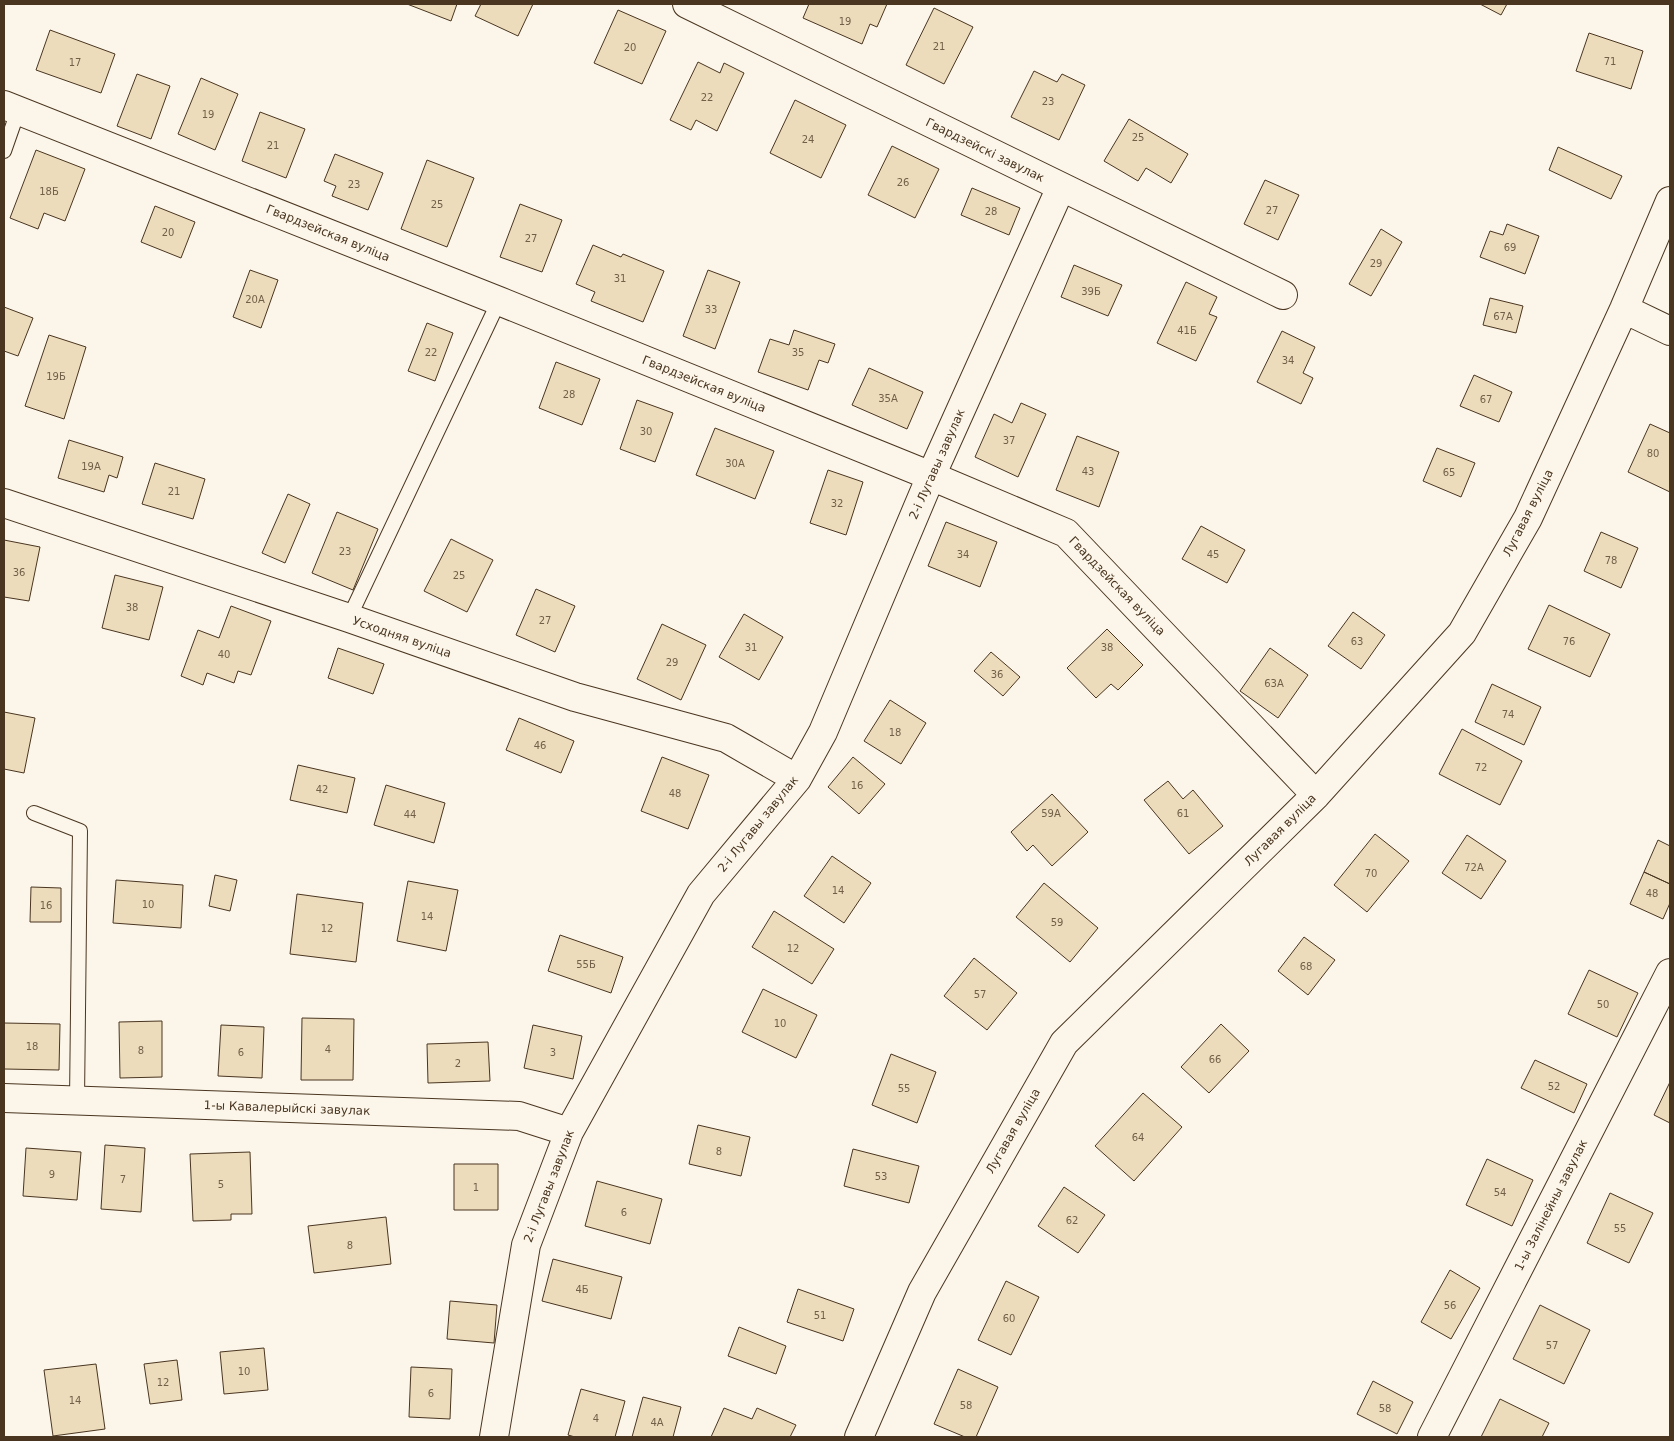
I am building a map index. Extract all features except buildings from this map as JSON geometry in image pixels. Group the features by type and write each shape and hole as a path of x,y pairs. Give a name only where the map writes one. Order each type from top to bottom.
{"street":[{"name":"Гвардзейскі завулак","path":"687,4 1283,295"},
{"name":"Гвардзейская вуліца","path":"11,108 499,301 931,476 1066,533 1316,795"},
{"name":"2-і Лугавы завулак","path":"494,1437 526,1245 569,1132 701,894 797,779 823,732 931,476 1061,187"},
{"name":"Лугавая вуліца","path":"859,1437 922,1292 1064,1043 1316,795 1462,634 1528,518 1624,309 1670,201"},
{"path":"1624,309 1670,331"},
{"name":"Усходняя вуліца","path":"4,503 349,618 575,697 726,738 797,779"},
{"name":"1-ы Залінейны завулак","path":"1432,1437 1670,973"},
{"name":"1-ы Кавалерыйскі завулак","path":"4,1098 519,1116 569,1132"}],"lane":[{"path":"4,151 11,108"},
{"path":"349,618 499,301"},
{"path":"34,813 80,831 77,1100"}]}
